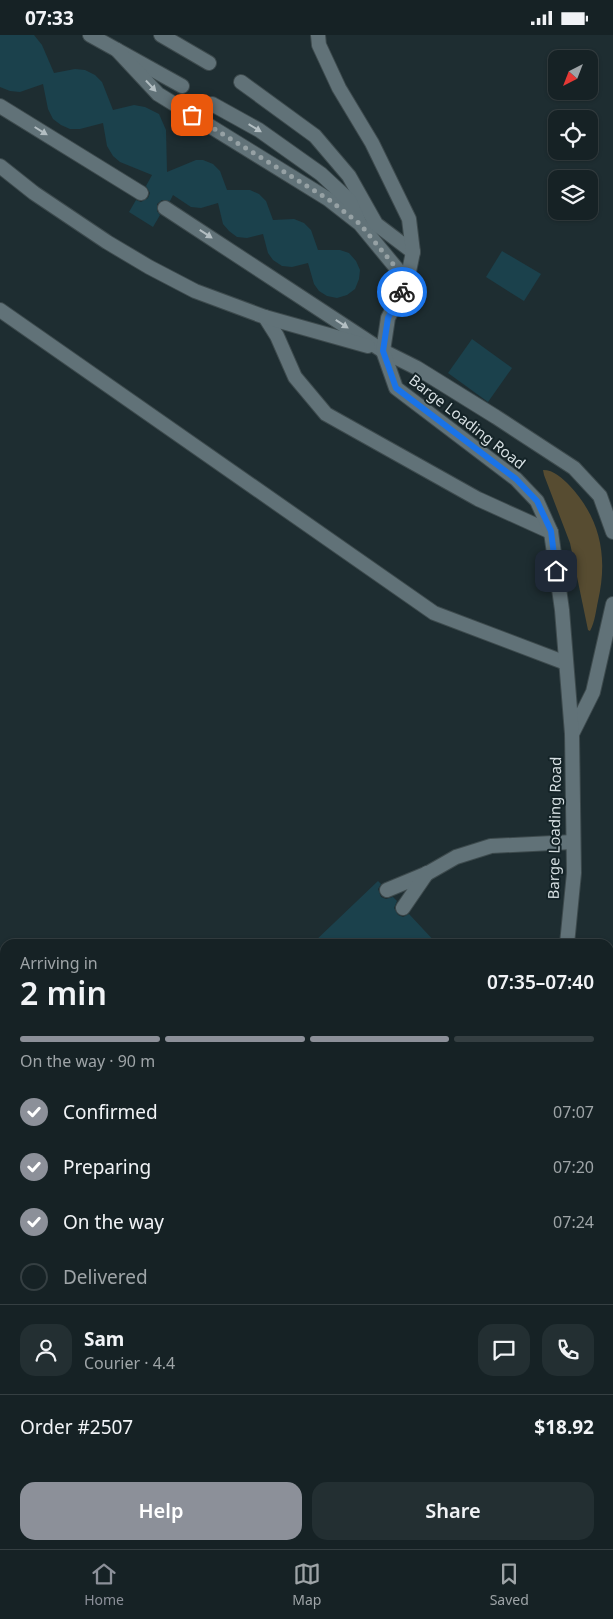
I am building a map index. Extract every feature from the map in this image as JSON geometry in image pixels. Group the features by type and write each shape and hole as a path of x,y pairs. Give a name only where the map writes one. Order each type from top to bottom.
{"street":[{"path":"90,35 182,86"},
{"path":"161,35 209,63"},
{"name":"Barge Loading Road","path":"318,35 320,45 339,88 372,143 409,219 413,252 407,281 388,318 383,351 396,388 516,479 537,501 551,531 562,610 572,734 574,873 568,939"},
{"path":"117,50 158,94 328,199 360,224 407,281"},
{"path":"242,82 315,136 349,176 376,224 413,252"},
{"path":"212,104 259,130 320,174 349,200 360,224"},
{"path":"0,106 141,193"},
{"path":"0,166 34,193 107,242 195,291 265,317 383,351"},
{"path":"165,208 383,351 433,378 574,468 600,496 613,533"},
{"path":"0,310 434,613 566,663"},
{"path":"265,317 277,336 295,377 326,414 478,499 551,531"},
{"path":"572,734 593,692 613,604"},
{"path":"387,891 428,873 456,857 491,846 573,842"},
{"path":"403,907 428,873"}],"shaded area":[{"path":"543,470 551,471 569,485 580,498 595,525 602,554 602,569 601,585 590,631 588,630 570,543"}],"building":[{"path":"0,35 34,35 42,45 54,73 75,69 85,70 95,75 102,82 113,110 134,105 145,107 159,114 166,130 167,172 196,160 203,160 213,164 220,171 227,190 250,190 259,194 266,201 273,220 294,219 304,223 311,230 318,250 340,250 349,253 356,261 360,270 355,289 347,295 337,298 327,296 319,291 314,284 308,263 292,267 282,266 273,260 268,253 263,234 247,238 237,237 229,231 223,224 218,203 201,208 191,207 173,195 170,201 162,200 157,204 157,211 160,215 153,227 129,212 136,200 141,202 148,198 150,193 146,186 152,175 120,162 113,156 107,146 103,123 80,129 70,129 53,119 48,109 43,84 20,92 0,87"},
{"path":"502,251 541,274 524,301 486,277"},
{"path":"472,339 512,368 488,402 448,373"},
{"path":"378,881 381,884 378,889 381,897 386,899 393,897 397,901 394,908 398,915 403,917 409,914 432,939 317,939"}],"way so far":[{"path":"192,115 328,199 360,224 407,281 402,292"}],"route":[{"path":"402,292 388,318 383,351 396,388 516,479 537,501 551,531 556,571"}]}
